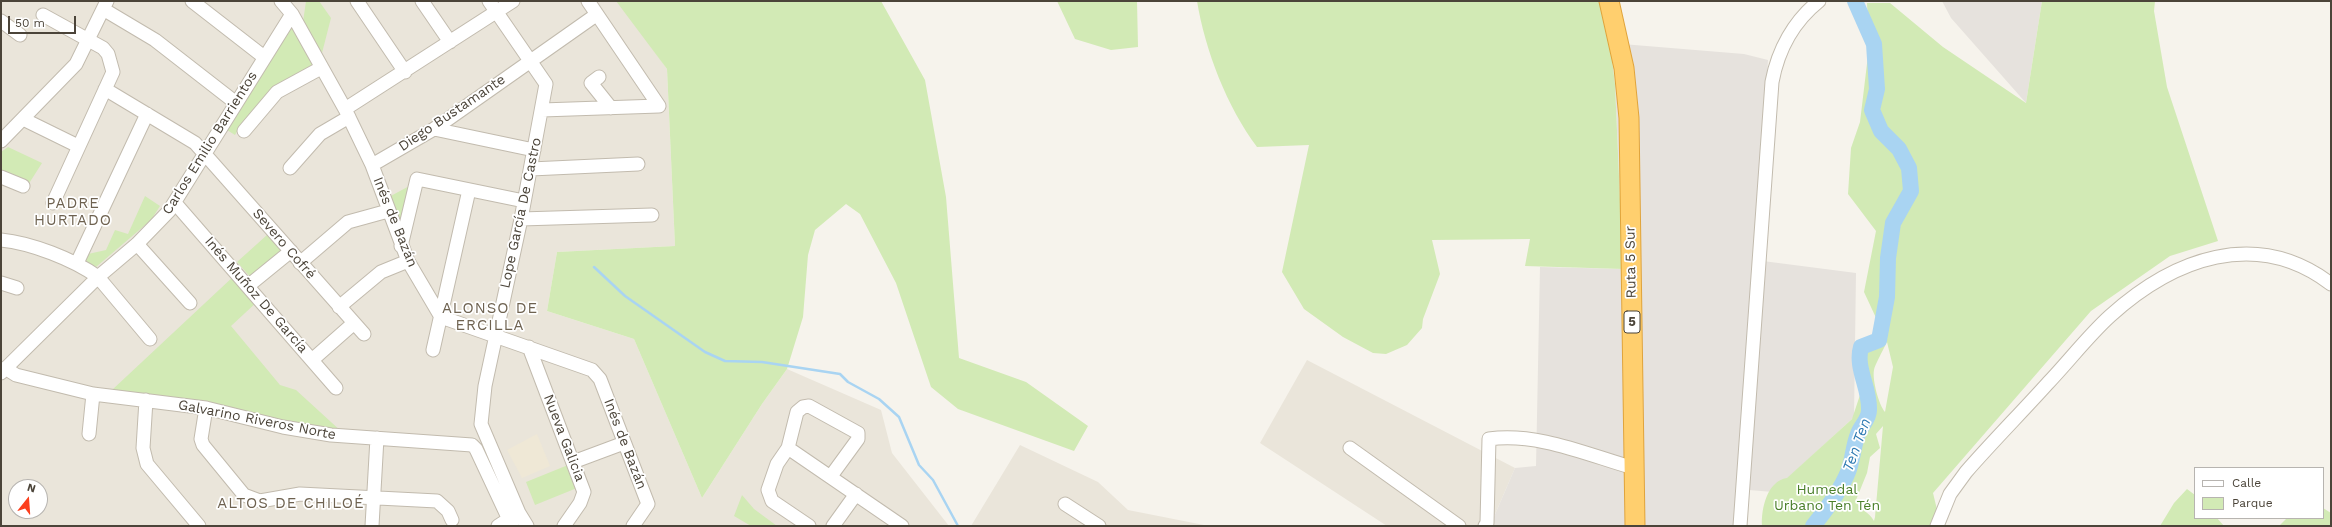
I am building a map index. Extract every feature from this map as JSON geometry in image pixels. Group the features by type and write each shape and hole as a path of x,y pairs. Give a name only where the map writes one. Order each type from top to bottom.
{"highway":[{"name":"Ruta 5 Sur","path":"1609,1 1622,56 1629,118 1635,526"}],"street":[{"path":"192,1 264,57"},
{"name":"Inés de Bazán","path":"281,1 295,18 321,68 347,113 372,165 401,246 408,261 441,317 592,370 600,379 648,504 633,526"},
{"path":"357,1 405,72"},
{"path":"422,1 450,42"},
{"path":"290,168 320,134 347,113 450,42 493,6 512,1"},
{"path":"542,110 659,106 596,15 588,1"},
{"path":"1740,526 1772,82 1777,61 1789,35 1819,1"},
{"path":"1,141 76,64 105,5 155,40 236,103"},
{"name":"Lope García De Castro","path":"493,6 546,84 521,220 495,335 480,424 509,521"},
{"path":"43,15 103,48 111,62 113,72 53,203"},
{"name":"Diego Bustamante","path":"372,165 434,129 596,15"},
{"name":"Carlos Emilio Barrientos","path":"2,367 98,277 160,222 206,154 264,57 295,18"},
{"path":"1,21 20,36"},
{"path":"244,131 277,92 321,68"},
{"path":"599,77 591,83 611,108"},
{"name":"Severo Cofré","path":"105,88 195,143 364,334"},
{"path":"77,263 147,114"},
{"path":"23,118 78,146"},
{"path":"434,129 534,150"},
{"path":"531,169 638,164"},
{"path":"1,177 23,186"},
{"path":"401,246 417,179 524,201"},
{"path":"433,350 469,190"},
{"name":"Inés Muñoz De García","path":"174,203 336,388"},
{"path":"300,263 348,222 388,211"},
{"path":"521,220 652,215"},
{"path":"1,240 15,242 77,263 98,277 150,339"},
{"path":"137,244 190,303"},
{"path":"248,286 291,251"},
{"path":"1937,526 1950,494 1966,472 2100,326 2143,291 2193,263 2217,256 2244,254 2274,256 2295,262 2313,271 2331,284"},
{"path":"340,307 381,272 408,261"},
{"path":"1,283 16,288"},
{"path":"312,360 354,323"},
{"name":"Nueva Galicia","path":"528,347 584,492 580,503 564,526"},
{"name":"Galvarino Riveros Norte","path":"2,367 16,375 93,394 206,408 283,428 331,435 472,445 476,449 509,521"},
{"path":"89,434 93,394"},
{"path":"146,400 143,448 148,464 199,526"},
{"path":"809,526 772,501 768,490 777,464 788,448 797,412 803,407 809,406 858,433 858,439 831,476"},
{"path":"206,408 201,439 203,445 244,495 260,500 300,494 437,501 448,511 452,520"},
{"path":"1485,526 1488,523 1489,439 1508,436 1527,439 1634,468"},
{"path":"372,526 377,438"},
{"path":"572,462 624,443"},
{"path":"788,448 831,476 896,524"},
{"path":"1350,448 1459,526"},
{"path":"833,526 856,494"},
{"path":"1065,504 1099,526"},
{"path":"509,521 526,526"}],"shaded area":[{"path":"1,1 620,1 667,69 675,246 557,252 547,311 634,339 702,498 762,404 787,369 881,410 892,453 949,526 1,526"},
{"path":"1942,1 2042,1 2026,103 1951,18"},
{"path":"1610,43 1744,54 1768,60 1755,260 1856,273 1854,417 1773,492 1737,489 1736,526 1490,526 1515,468 1536,466 1540,267 1623,269 1615,84"},
{"path":"1307,360 1515,468 1490,526 1387,526 1260,443"},
{"path":"537,434 550,466 522,478 507,450"},
{"path":"1020,445 1098,482 1128,510 1209,526 971,526"}],"green space":[{"path":"306,1 319,1 331,18 322,53 303,22"},
{"path":"616,1 881,1 925,80 946,197 959,358 1026,382 1088,426 1074,451 958,409 931,387 896,283 860,214 846,204 815,230 808,255 803,317 787,369 762,404 702,498 634,339 547,311 557,252 675,246 667,69"},
{"path":"1057,1 1137,1 1138,47 1111,50 1075,39"},
{"path":"1197,1 1599,1 1610,43 1615,84 1623,269 1525,266 1530,239 1432,240 1440,274 1423,319 1422,328 1407,345 1386,354 1373,353 1343,337 1304,309 1282,272 1309,145 1257,147 1236,114 1219,77 1206,39"},
{"name":"Humedal Urbano Ten Tén","path":"2042,1 2155,1 2154,11 2167,87 2218,241 2170,256 2091,311 1933,493 1941,526 1762,526 1764,504 1770,490 1775,484 1780,480 1787,478 1852,419 1862,389 1860,366 1862,349 1869,342 1881,340 1884,335 1864,292 1876,231 1848,194 1851,148 1860,122 1869,47 1867,3 1890,3 1943,47 2026,103","holes":["1887,342 1893,367 1885,412 1880,404 1876,392 1874,370","1883,426 1875,517 1874,521 1870,515 1859,507 1856,500 1867,473 1870,457 1880,448 1876,434"]},
{"path":"292,25 314,66 239,128 235,135 227,130"},
{"path":"8,147 42,163 28,185 1,174 1,152"},
{"path":"413,184 401,235 387,198"},
{"path":"145,196 160,206 151,220 96,267 84,263 88,254 106,250 115,230 128,234"},
{"path":"267,235 282,251 252,279 237,262"},
{"path":"235,275 258,301 231,326 280,385 296,390 343,433 204,404 112,390"},
{"path":"568,465 577,488 535,505 526,482"},
{"path":"2187,489 2194,494 2194,519 2218,519 2224,526 2160,526 2174,503"},
{"path":"742,495 754,509 777,526 751,526 734,516"},
{"path":"2324,509 2331,513 2331,526 2279,526 2286,519 2324,519"}],"waterway":[{"name":"Ten Ten","path":"1813,526 1841,487 1850,467 1858,434 1869,414 1869,402 1860,363 1861,347 1879,340 1887,297 1888,258 1893,223 1911,191 1909,168 1899,149 1881,131 1872,110 1877,89 1874,44 1855,1"},
{"path":"594,267 625,296 705,352 725,361 762,362 840,374 848,382 879,399 899,417 919,465 933,480 958,526"}],"district":[{"name":"PADRE HURTADO","path":"73,212"},
{"name":"ALONSO DE ERCILLA","path":"490,318"},
{"name":"ALTOS DE CHILOÉ","path":"291,504"}]}
